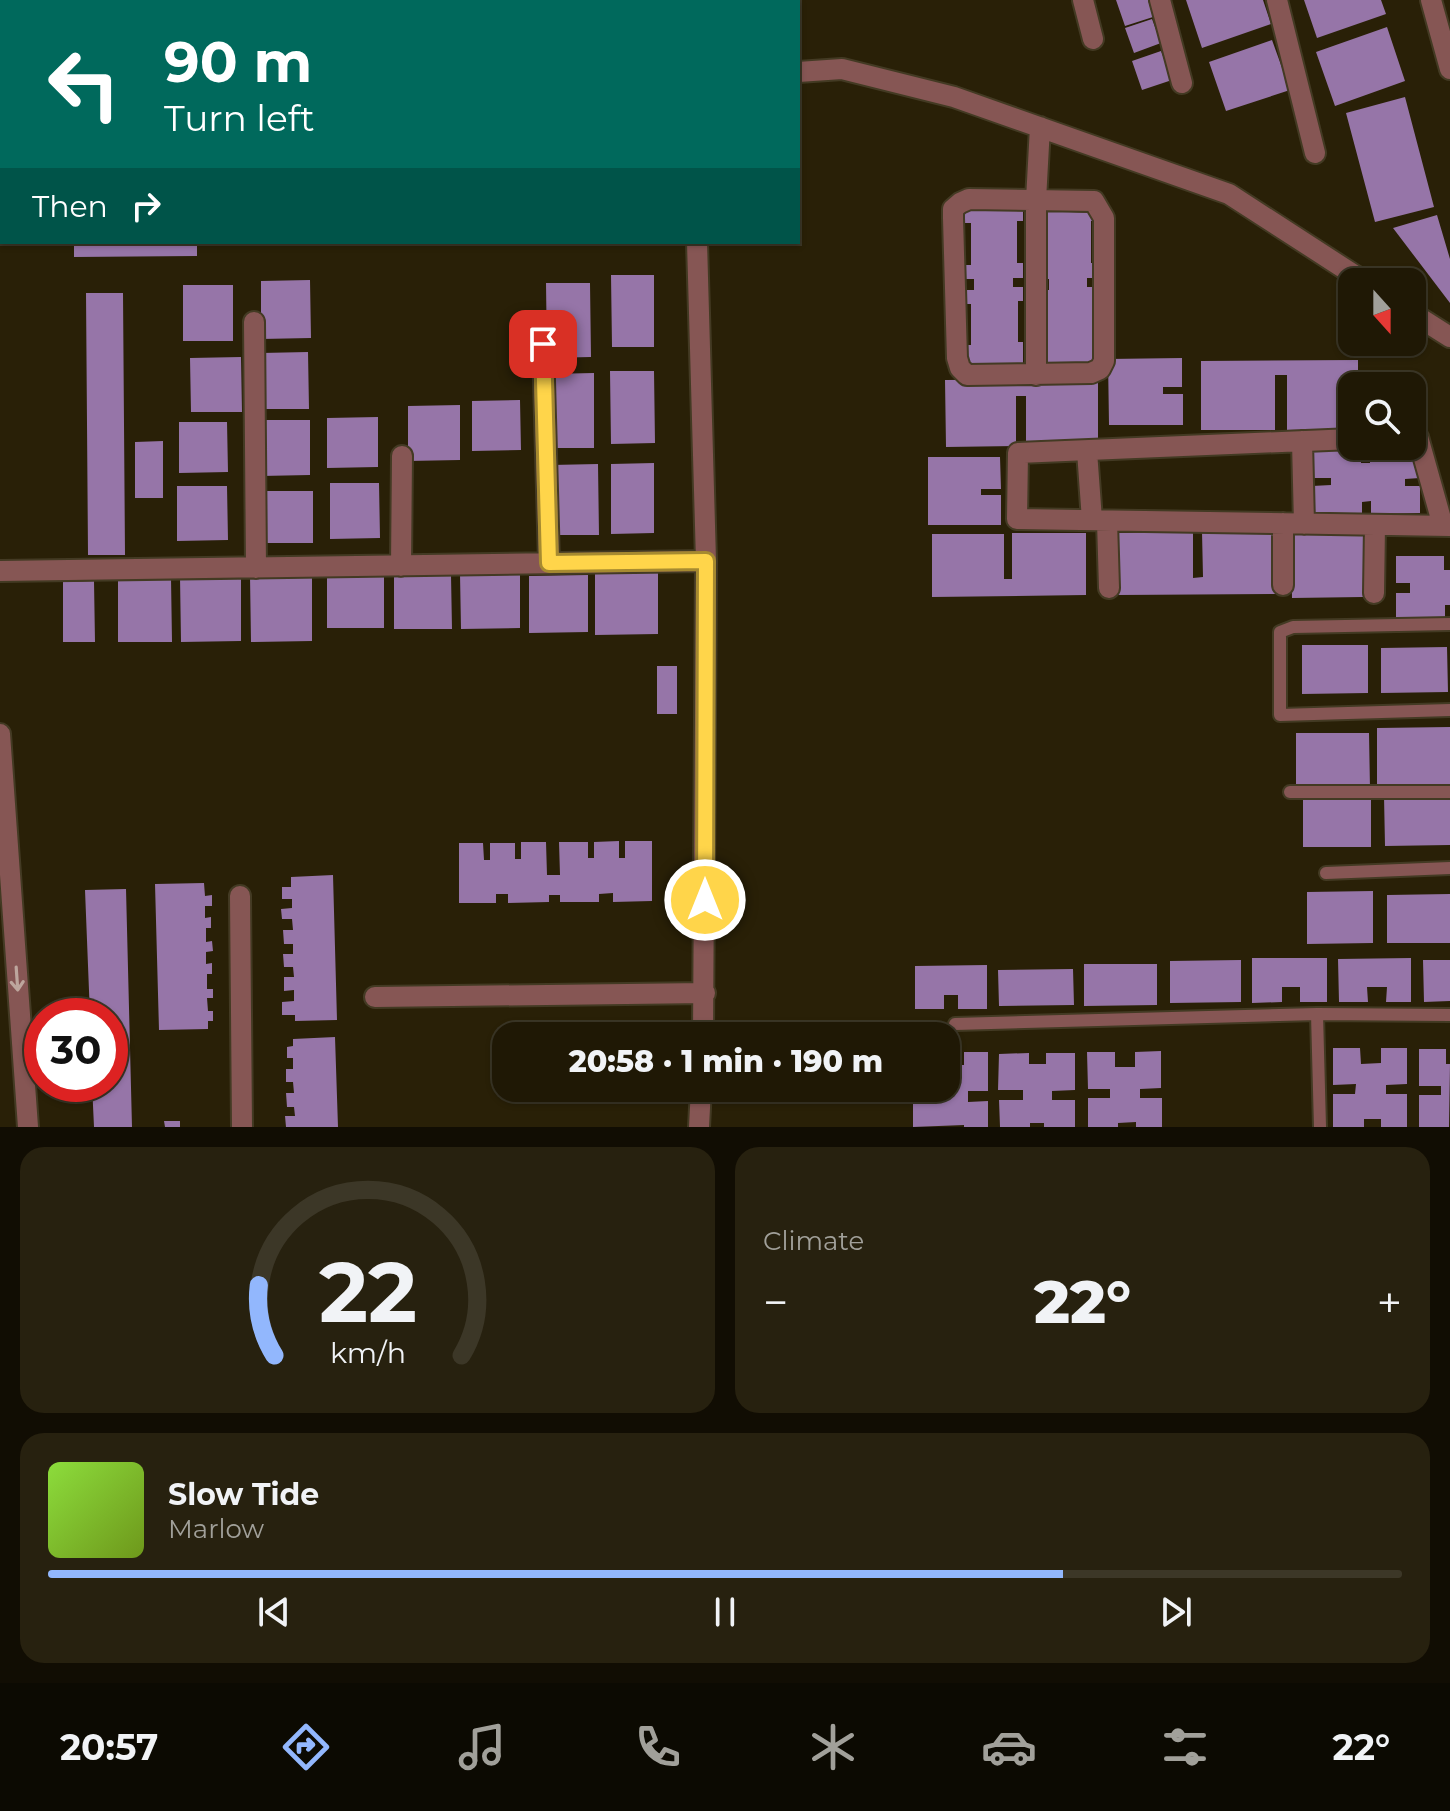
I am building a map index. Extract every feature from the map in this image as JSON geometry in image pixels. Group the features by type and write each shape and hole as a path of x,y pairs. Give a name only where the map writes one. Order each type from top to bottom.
{"street":[{"path":"1083,0 1093,39"},
{"path":"1160,0 1182,83"},
{"path":"1277,0 1315,153"},
{"path":"1431,0 1450,69"},
{"path":"800,72 842,69 954,97 1229,194 1343,268"},
{"path":"1036,375 1036,200 1040,127"},
{"path":"969,199 1036,200 1094,201 1100,208 1104,218 1104,361 1100,369 1091,373 967,375 960,368 957,358 953,209 969,199"},
{"path":"697,244 706,561 704,1022"},
{"path":"254,322 256,568"},
{"path":"1426,322 1450,337"},
{"path":"543,344 549,563"},
{"path":"1338,440 1018,453 1017,519 1447,526 1425,460"},
{"path":"1302,441 1304,524"},
{"path":"1087,451 1109,588"},
{"path":"401,566 402,456"},
{"path":"1283,523 1283,585"},
{"path":"1374,593 1375,525"},
{"path":"0,571 706,561"},
{"path":"0,734 28,1127"},
{"path":"240,896 242,1127"},
{"path":"375,997 705,993"},
{"path":"699,1127 700,1102"}],"lane":[{"path":"1450,624 1293,627 1280,632 1280,715 1450,710"},
{"path":"1290,792 1450,792"},
{"path":"1326,873 1450,868"},
{"path":"1317,1014 1320,1127"},
{"path":"960,1024 1317,1014 1450,1015"}],"building":[{"path":"1116,0 1148,0 1153,17 1125,26"},
{"path":"1186,0 1263,0 1271,24 1202,48"},
{"path":"1304,0 1381,0 1386,14 1317,38"},
{"path":"1152,19 1161,43 1134,53 1125,28"},
{"path":"1387,27 1405,81 1335,106 1316,52"},
{"path":"1272,40 1290,90 1226,111 1209,62"},
{"path":"1161,51 1172,80 1142,90 1132,61"},
{"path":"1405,97 1434,207 1375,222 1346,113"},
{"path":"965,211 1023,211 1023,221 1017,221 1017,263 1023,263 1023,278 1013,278 1013,287 1023,287 1023,301 1018,301 1018,342 1023,342 1023,363 966,363 966,345 971,345 971,304 965,304 965,290 974,290 974,279 965,279 965,265 971,265 971,223 965,223"},
{"path":"1043,211 1096,213 1096,221 1091,221 1091,263 1097,263 1098,278 1087,278 1087,287 1098,287 1098,301 1093,301 1096,362 1042,364 1040,290 1049,290 1049,279 1040,279 1040,265 1046,265"},
{"path":"1437,215 1450,259 1450,303 1426,268 1393,228"},
{"path":"74,244 197,244 197,256 74,257"},
{"path":"611,275 654,275 654,347 612,347"},
{"path":"310,280 311,338 261,339 261,281"},
{"path":"546,283 590,283 591,357 547,358"},
{"path":"183,285 233,285 233,341 183,341"},
{"path":"86,293 123,293 125,555 88,555"},
{"path":"308,352 309,409 262,409 261,353"},
{"path":"241,357 242,412 191,412 190,358"},
{"path":"1182,358 1182,387 1163,387 1163,394 1183,394 1183,425 1109,425 1108,359"},
{"path":"1358,360 1358,372 1338,372 1338,429 1287,430 1287,375 1275,375 1275,430 1201,430 1201,361"},
{"path":"610,371 654,371 655,443 611,444"},
{"path":"594,373 594,448 548,448 548,374"},
{"path":"1098,379 1098,445 1026,446 1026,396 1016,396 1016,446 946,447 945,380"},
{"path":"520,400 521,450 472,451 472,401"},
{"path":"460,405 460,460 408,461 408,406"},
{"path":"378,417 378,467 327,468 327,418"},
{"path":"261,420 310,420 310,475 261,476"},
{"path":"179,422 227,422 228,472 179,473"},
{"path":"163,441 163,498 135,498 135,442"},
{"path":"1312,449 1338,449 1338,460 1370,463 1370,460 1417,460 1420,478 1405,479 1405,486 1420,486 1420,513 1371,514 1371,501 1362,502 1362,514 1312,514 1312,486 1331,485 1331,478 1312,478"},
{"path":"928,457 1000,457 1001,489 981,489 981,495 1001,495 1001,525 928,525"},
{"path":"654,463 654,533 611,534 611,464"},
{"path":"598,464 599,535 552,535 551,465"},
{"path":"330,483 379,483 380,538 330,539"},
{"path":"177,486 227,486 228,540 177,541"},
{"path":"264,491 313,491 313,543 264,543"},
{"path":"1276,531 1276,594 1118,595 1118,533 1193,532 1193,578 1203,577 1202,532"},
{"path":"1012,533 1086,533 1086,595 932,597 932,534 1004,534 1004,579 1012,579"},
{"path":"1363,533 1363,597 1292,598 1291,534"},
{"path":"1396,556 1444,556 1444,570 1450,570 1450,605 1445,605 1445,619 1396,619 1396,593 1410,593 1410,583 1396,583"},
{"path":"595,572 658,572 658,634 595,635"},
{"path":"384,573 384,628 327,628 327,574"},
{"path":"460,574 520,574 520,628 461,629"},
{"path":"394,575 451,575 452,629 394,629"},
{"path":"588,575 588,632 529,633 529,576"},
{"path":"241,576 241,641 181,642 180,577"},
{"path":"250,576 312,576 312,641 251,642"},
{"path":"171,578 172,642 118,642 118,579"},
{"path":"94,581 95,642 63,642 63,582"},
{"path":"1302,645 1368,645 1368,693 1302,694"},
{"path":"1447,647 1448,692 1381,693 1381,648"},
{"path":"657,666 677,666 677,714 657,714"},
{"path":"1450,727 1450,787 1377,788 1377,728"},
{"path":"1296,733 1369,733 1370,789 1296,789"},
{"path":"1450,795 1450,845 1385,846 1384,796"},
{"path":"1303,799 1371,799 1371,847 1303,847"},
{"path":"619,841 619,858 625,858 625,841 652,841 652,901 613,902 613,893 599,894 599,902 560,902 560,895 549,895 549,902 508,903 508,894 496,894 496,903 459,903 459,843 483,843 484,860 490,860 490,843 515,843 515,859 521,859 521,842 546,842 547,875 560,875 559,842 588,842 588,858 594,858 594,842"},
{"path":"333,875 337,1020 295,1021 295,1015 282,1015 282,1002 294,1001 294,990 284,991 284,977 294,977 293,967 284,967 283,954 293,954 293,944 284,944 283,930 293,930 292,919 282,919 281,909 292,908 292,899 282,899 282,887 291,887 291,877"},
{"path":"204,883 205,896 212,895 212,906 205,906 205,918 211,917 211,928 206,928 206,942 212,941 213,951 206,952 206,964 212,963 212,974 207,974 207,989 213,989 213,998 207,998 208,1011 213,1011 213,1021 208,1021 208,1029 159,1030 155,884"},
{"path":"126,889 132,1127 94,1127 93,1102 128,1102 128,998 89,998 85,890"},
{"path":"1373,891 1373,943 1307,944 1307,892"},
{"path":"1450,894 1450,943 1387,943 1387,895"},
{"path":"1252,958 1327,958 1327,1002 1300,1002 1300,987 1282,987 1282,1002 1252,1003"},
{"path":"1411,958 1411,1002 1386,1002 1387,987 1367,987 1368,1002 1339,1002 1338,959"},
{"path":"1241,960 1241,1002 1170,1003 1170,961"},
{"path":"1423,960 1450,960 1450,1001 1424,1002"},
{"path":"1084,964 1157,964 1157,1005 1084,1006"},
{"path":"987,965 987,1009 958,1009 958,995 944,995 944,1009 915,1009 915,966"},
{"path":"1073,969 1074,1005 999,1006 998,970"},
{"path":"335,1037 338,1127 286,1127 285,1116 295,1116 294,1107 287,1107 286,1093 294,1093 293,1082 286,1082 286,1069 293,1069 293,1058 287,1058 287,1047 293,1046 293,1039"},
{"path":"1333,1048 1360,1048 1361,1064 1381,1063 1381,1048 1407,1048 1407,1084 1386,1085 1386,1094 1407,1094 1407,1127 1381,1127 1381,1119 1364,1119 1364,1127 1333,1127 1333,1094 1355,1094 1356,1084 1333,1085"},
{"path":"1419,1049 1446,1049 1446,1064 1450,1064 1449,1127 1419,1127 1419,1095 1441,1095 1441,1086 1419,1086"},
{"path":"1161,1051 1161,1088 1140,1089 1140,1098 1162,1098 1162,1127 1136,1127 1136,1122 1118,1123 1118,1127 1088,1127 1088,1098 1110,1098 1110,1089 1088,1089 1087,1052 1115,1052 1115,1067 1135,1067 1135,1052"},
{"path":"964,1052 988,1052 988,1091 968,1091 968,1102 988,1101 988,1127 913,1127 913,1104 960,1102 960,1065 964,1065"},
{"path":"1029,1053 1029,1064 1046,1064 1046,1053 1075,1053 1075,1090 1052,1091 1052,1100 1075,1100 1075,1127 1044,1127 1044,1123 1030,1123 1030,1127 1000,1127 999,1100 1023,1100 1023,1090 998,1090 999,1054"},
{"path":"164,1121 180,1121 180,1127 165,1127"}],"route":[{"path":"543,344 549,563 706,561 705,900"}]}
